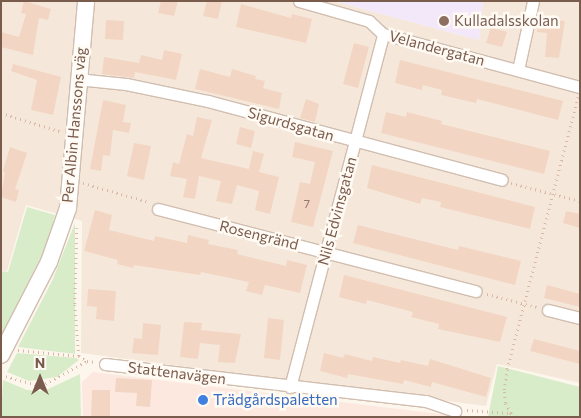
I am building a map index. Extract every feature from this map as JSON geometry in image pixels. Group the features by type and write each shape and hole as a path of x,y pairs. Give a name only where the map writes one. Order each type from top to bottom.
{"street":[{"name":"Per Albin Hanssons väg","path":"3,352 49,262 68,208 77,79 86,1"},
{"name":"Velandergatan","path":"299,1 369,21 384,34 518,70 580,89"},
{"path":"518,70 533,1"},
{"name":"Nils Edvinsgatan","path":"290,387 384,34"},
{"name":"Sigurdsgatan","path":"77,79 126,84 208,101 502,180"},
{"name":"Rosengränd","path":"158,209 476,292"},
{"path":"548,310 580,318"},
{"name":"Stattenavägen","path":"105,364 290,387 426,401 455,411"}],"path":[{"path":"513,417 505,403 505,379 580,89"},
{"path":"1,113 64,133 65,123"},
{"path":"502,180 580,201"},
{"path":"80,190 81,182 147,200 158,209"},
{"path":"77,223 76,305 79,356"},
{"path":"476,292 548,310"},
{"path":"1,375 28,385 51,384 87,361 79,356 3,352"},
{"path":"455,411 511,413"},
{"path":"509,417 511,413"}],"shaded area":[{"path":"1,1 333,1 479,40 483,1 580,1 580,383 497,364 486,406 81,353 82,221 26,205 7,271 1,270"},
{"name":"Kulladalsskolan","path":"333,1 483,1 479,40"},
{"name":"Trädgårdspaletten","path":"93,372 465,417 83,417 82,382"}],"green space":[{"path":"27,207 55,215 48,243 1,336 1,271 8,272"},
{"path":"75,223 75,354 18,347 52,281"},
{"path":"17,353 76,358 79,360 57,377 29,381 7,372"},
{"path":"498,366 580,387 580,417 488,417"},
{"path":"80,374 81,417 1,417 3,380 27,390 44,391"}],"building":[{"path":"24,1 51,9 48,20 39,18 33,55 1,47 1,32 19,37 26,14 21,13"},
{"path":"161,1 178,1 174,16 158,13"},
{"path":"207,1 222,1 218,19 203,16"},
{"path":"241,4 291,18 292,14 312,19 306,43 236,27"},
{"path":"538,19 565,21 559,58 545,57 547,33 537,32"},
{"path":"106,20 124,21 123,40 105,39"},
{"path":"491,27 507,32 502,47 486,43"},
{"path":"354,43 369,47 358,88 343,84"},
{"path":"164,50 182,54 176,80 135,72 134,78 102,74 104,57 139,63 141,55 162,60"},
{"path":"400,60 563,101 558,120 477,99 476,103 441,95 442,90 423,85 422,90 395,83"},
{"path":"13,64 61,77 53,115 31,110 37,80 11,71"},
{"path":"200,69 230,77 232,69 256,76 255,79 265,81 263,88 282,93 279,109 195,89"},
{"path":"306,99 319,104 315,122 300,118"},
{"path":"103,100 126,105 123,122 131,123 129,133 113,130 110,156 103,155 101,171 90,169"},
{"path":"386,112 406,117 407,112 442,121 441,124 550,151 544,174 381,133"},
{"path":"197,117 212,120 201,158 249,169 253,151 264,154 259,172 279,177 270,214 255,210 259,191 237,185 232,204 216,201 221,181 199,176 195,199 183,197 187,179 170,176 173,162 179,164 187,134 193,136"},
{"path":"240,127 255,131 251,148 236,144"},
{"path":"295,142 333,151 313,227 291,222 300,182 310,184 315,162 292,157"},
{"path":"134,143 151,146 144,180 127,176"},
{"path":"10,147 27,153 15,189 19,190 16,202 1,197 5,172 3,171"},
{"path":"372,165 535,207 530,229 440,207 441,202 422,198 420,204 367,188"},
{"path":"95,210 112,215 109,230 154,241 155,236 187,243 188,235 209,240 208,244 238,250 237,254 286,266 287,260 307,265 300,293 265,285 262,295 246,291 249,282 201,272 200,275 134,265 133,268 117,264 118,260 84,251"},
{"path":"566,211 580,214 580,228 563,223"},
{"path":"358,225 458,250 459,246 521,261 515,285 353,243"},
{"path":"344,275 507,317 500,342 438,329 439,324 411,317 413,312 367,300 366,304 339,297"},
{"path":"547,285 580,294 580,307 544,298"},
{"path":"88,289 116,291 114,321 96,319 97,307 87,306"},
{"path":"268,318 284,320 280,360 264,358"},
{"path":"184,322 202,323 201,330 241,334 235,363 218,362 220,345 200,343 198,359 180,357"},
{"path":"143,323 161,325 158,355 132,353 134,338 142,339"},
{"path":"534,339 580,351 580,364 530,351"},
{"path":"324,353 343,358 345,354 372,361 373,357 400,363 401,360 428,366 430,359 491,378 486,397 432,382 431,387 404,380 403,384 348,374 347,378 320,371"},
{"path":"116,378 152,380 150,407 136,406 137,393 115,392"},
{"path":"92,390 110,390 110,417 91,417"}],"place":[{"name":"Kulladalsskolan","path":"444,21"},
{"name":"Trädgårdspaletten","path":"203,400"}]}
